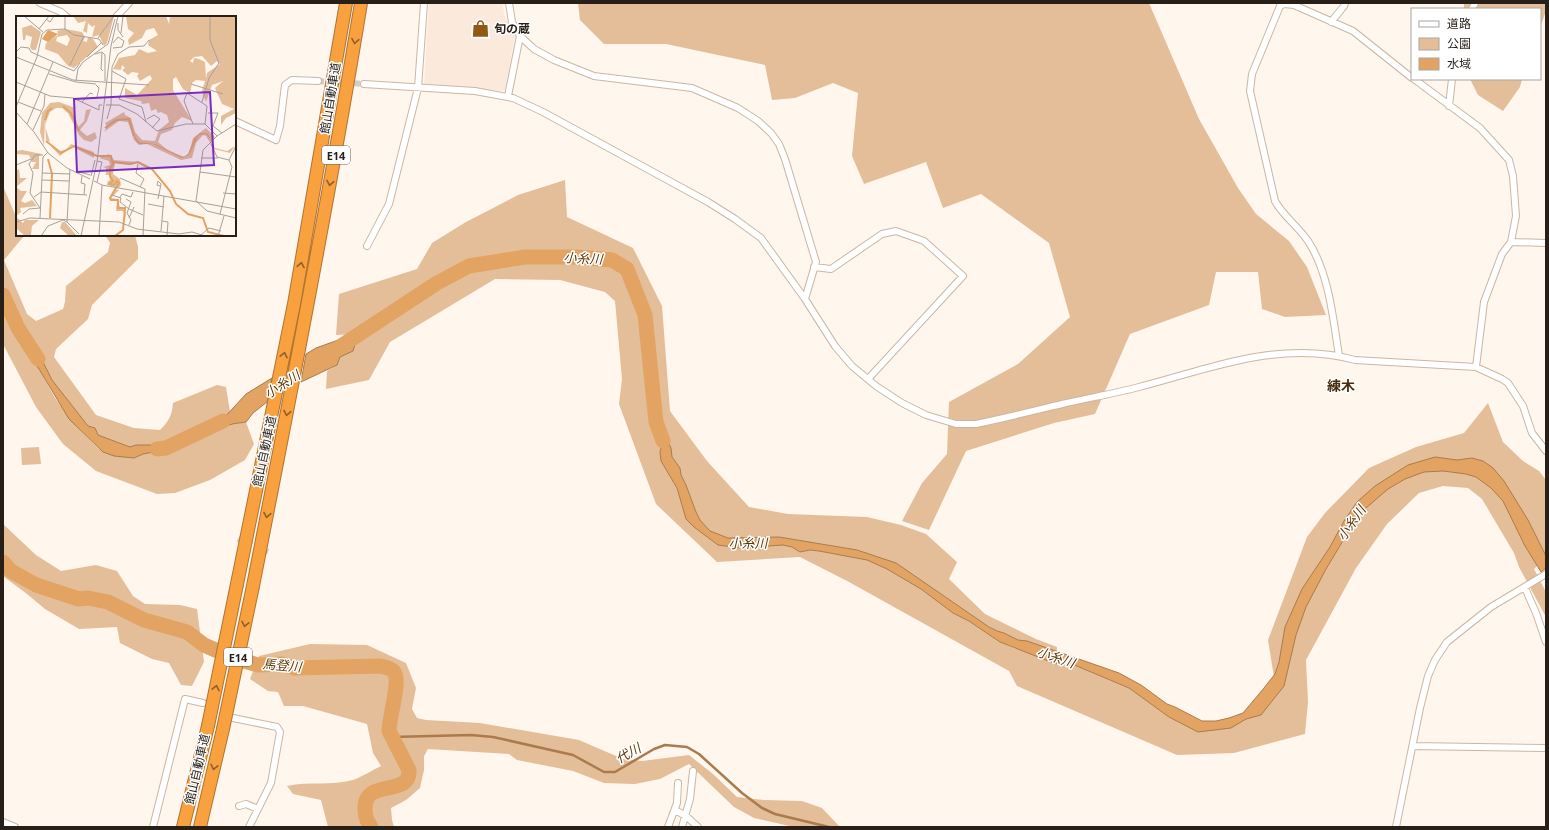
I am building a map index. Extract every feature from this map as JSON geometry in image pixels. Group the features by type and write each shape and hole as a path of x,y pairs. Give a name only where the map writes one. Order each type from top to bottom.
{"highway":[{"name":"館山自動車道","path":"183,827 208,726 294,304 346,3"},
{"name":"館山自動車道","path":"200,827 223,729 253,586 308,306 361,3"}],"street":[{"path":"40,3 61,12 66,16"},
{"path":"117,16 129,3"},
{"path":"367,246 390,204 418,88 424,3"},
{"path":"509,3 512,22 520,36 534,49 554,60 594,76 692,88 738,108 758,121 771,132 779,144 785,159 816,262 805,299"},
{"path":"1331,22 1345,3"},
{"path":"1339,356 1330,303 1319,262 1307,240 1280,211 1274,201 1250,91 1252,74 1280,6 1284,4 1294,5 1353,31 1411,76"},
{"path":"508,96 520,36"},
{"path":"236,121 276,140 280,126 285,85 292,80 318,81"},
{"path":"1416,80 1480,128 1509,160 1513,176 1516,216 1511,242 1502,254 1484,302 1476,367"},
{"path":"1449,106 1452,80"},
{"path":"364,84 475,91 508,96 543,112 708,202 761,238 805,299 835,346 852,366 902,403 926,415 956,424 976,424 1137,388 1227,362 1258,356 1315,353 1355,360 1476,367 1508,383 1524,406 1532,434 1546,451"},
{"path":"814,267 830,269 882,234 896,231 924,241 963,276 868,379"},
{"path":"1511,242 1546,243"},
{"path":"1396,827 1428,676 1435,660 1447,642 1491,607 1546,574"},
{"path":"1526,587 1546,642"},
{"path":"153,827 185,699 203,703"},
{"path":"233,718 277,727 280,732 271,783 249,827"},
{"path":"1413,746 1546,748"},
{"path":"682,827 690,799 693,771"},
{"path":"668,827 675,810 678,784"},
{"path":"239,806 246,804 258,809"},
{"path":"675,810 686,816 698,827"},
{"path":"3,822 15,827"}],"shaded area":[{"path":"429,3 503,3 504,15 515,35 505,90 502,91 424,84"}],"green space":[{"path":"578,3 1149,3 1199,119 1238,188 1256,214 1289,241 1307,267 1326,315 1285,317 1262,309 1258,272 1216,272 1209,305 1130,334 1095,414 1054,423 966,451 929,530 902,521 922,483 947,454 949,402 1018,364 1070,317 1049,243 981,194 943,208 926,162 864,184 852,156 858,93 833,83 795,98 772,100 765,65 666,44 604,44 580,20"},
{"path":"1464,3 1546,3 1546,11 1541,25 1541,8 1464,8"},
{"path":"1470,80 1522,80 1520,87 1503,111 1478,95"},
{"path":"565,180 567,217 633,248 662,306 670,411 707,461 749,507 788,514 867,517 901,525 926,534 957,562 949,579 985,614 1036,639 1057,647 1056,664 1065,661 1129,688 1169,717 1231,728 1276,690 1268,640 1307,537 1325,513 1369,468 1416,447 1464,433 1488,403 1503,442 1523,461 1539,471 1546,480 1546,557 1534,569 1546,592 1546,617 1519,567 1514,553 1482,499 1468,488 1443,486 1419,493 1387,524 1356,568 1306,660 1308,702 1305,734 1234,753 1177,755 1017,686 1009,671 849,582 800,557 717,562 656,504 619,404 622,379 615,301 605,292 560,280 495,279 390,342 369,380 326,389 327,371 337,365 340,357 346,354 356,342 355,334 336,335 339,294 417,269 432,243 466,222 518,195","holes":["656,423 671,448 672,457 680,468 681,475 696,512 700,520 710,531 728,538 779,537 857,550 874,556 925,583 989,627 1004,633 1016,649 1000,642 969,621 953,613 921,589 887,569 867,560 819,551 810,550 800,552 792,547 783,545 740,548 718,545 686,519 677,488 661,461 660,452 662,444"]},
{"path":"3,186 16,217 16,236 24,236 4,260 27,314 36,321 63,309 66,286 108,252 110,243 106,236 135,236 138,247 138,259 92,305 88,319 56,349 54,357 96,415 134,428 160,430 170,418 173,403 217,385 226,387 230,412 223,419 207,429 222,429 230,424 246,422 254,444 245,460 210,480 175,493 157,494 96,471 63,444 36,407 3,344","holes":["40,356 52,380 88,426 98,435 130,447 136,445 156,445 162,442 174,441 177,443 134,458 99,449 76,426 55,398 39,369"]},
{"path":"39,447 41,464 22,465 21,448"},
{"path":"3,524 36,555 61,571 96,565 117,571 133,596 145,604 180,605 197,609 204,662 192,686 181,685 169,663 152,659 120,643 117,627 79,629 45,609 3,576"},
{"path":"310,644 367,645 406,663 416,688 412,709 417,718 426,720 480,723 579,740 623,759 642,761 689,755 713,774 737,797 764,800 802,801 822,808 840,827 794,827 754,818 734,807 689,764 660,779 635,784 604,783 573,771 517,760 509,754 428,749 424,756 424,770 420,788 406,800 391,808 394,827 328,827 321,800 293,794 287,786 345,782 356,779 381,766 373,753 367,724 303,706 284,706 278,692 268,691 250,679 259,656"}],"water":[{"path":"355,334 358,335 353,351 340,357 337,365 301,382 306,354 316,348"},
{"path":"27,343 40,356 52,380 88,426 95,428 98,435 130,447 136,445 156,445 162,442 174,441 177,443 174,447 169,449 143,454 134,458 114,456 103,452 69,419 39,369 23,347"},
{"path":"272,378 267,402 253,413 246,422 231,424 216,429 206,429 223,419 246,394"},
{"path":"656,422 661,428 671,448 672,457 680,468 681,475 696,512 700,520 710,531 728,538 779,537 857,550 896,563 989,627 1018,640 1027,641 1119,673 1141,685 1167,704 1202,721 1216,721 1243,713 1264,688 1275,674 1279,662 1285,627 1302,589 1330,547 1344,521 1357,502 1375,486 1408,465 1435,457 1457,460 1472,458 1483,461 1493,468 1504,481 1528,520 1546,556 1546,568 1541,572 1525,546 1503,501 1491,488 1476,477 1443,471 1424,472 1405,479 1388,489 1366,508 1353,524 1326,569 1306,607 1296,635 1284,686 1261,715 1246,719 1231,728 1198,732 1169,717 1129,688 1065,661 1056,664 1000,642 969,621 953,613 921,589 887,569 867,560 819,551 810,550 800,552 792,547 783,545 740,548 718,545 686,519 677,488 661,461 660,452 662,444"}],"waterway":[{"name":"小糸川","path":"341,346 437,283 469,266 525,257 579,257 612,260 627,269 645,315 656,422 663,441"},
{"name":"小糸川","path":"3,295 18,328 38,359"},
{"name":"小糸川","path":"157,449 166,448 223,421"},
{"name":"馬登川","path":"3,562 11,571 36,585 79,599 88,598 108,602 144,620 187,632 204,645 234,658 258,665 282,664 294,668 380,666 388,668 394,672 396,683 389,731 409,770 408,778 403,783 396,786 372,793 367,799 365,814 371,827"},
{"name":"代川","path":"392,737 471,735 493,737 573,755 604,772 615,772 654,749 665,745 687,747 699,754 742,793 762,808 775,814 829,827"}],"tunnel":[{"path":"318,81 364,84"},
{"path":"238,539 268,552"}],"place":[{"name":"旬の蔵","path":"481,28"}],"district":[{"name":"練木","path":"1341,385"}]}
